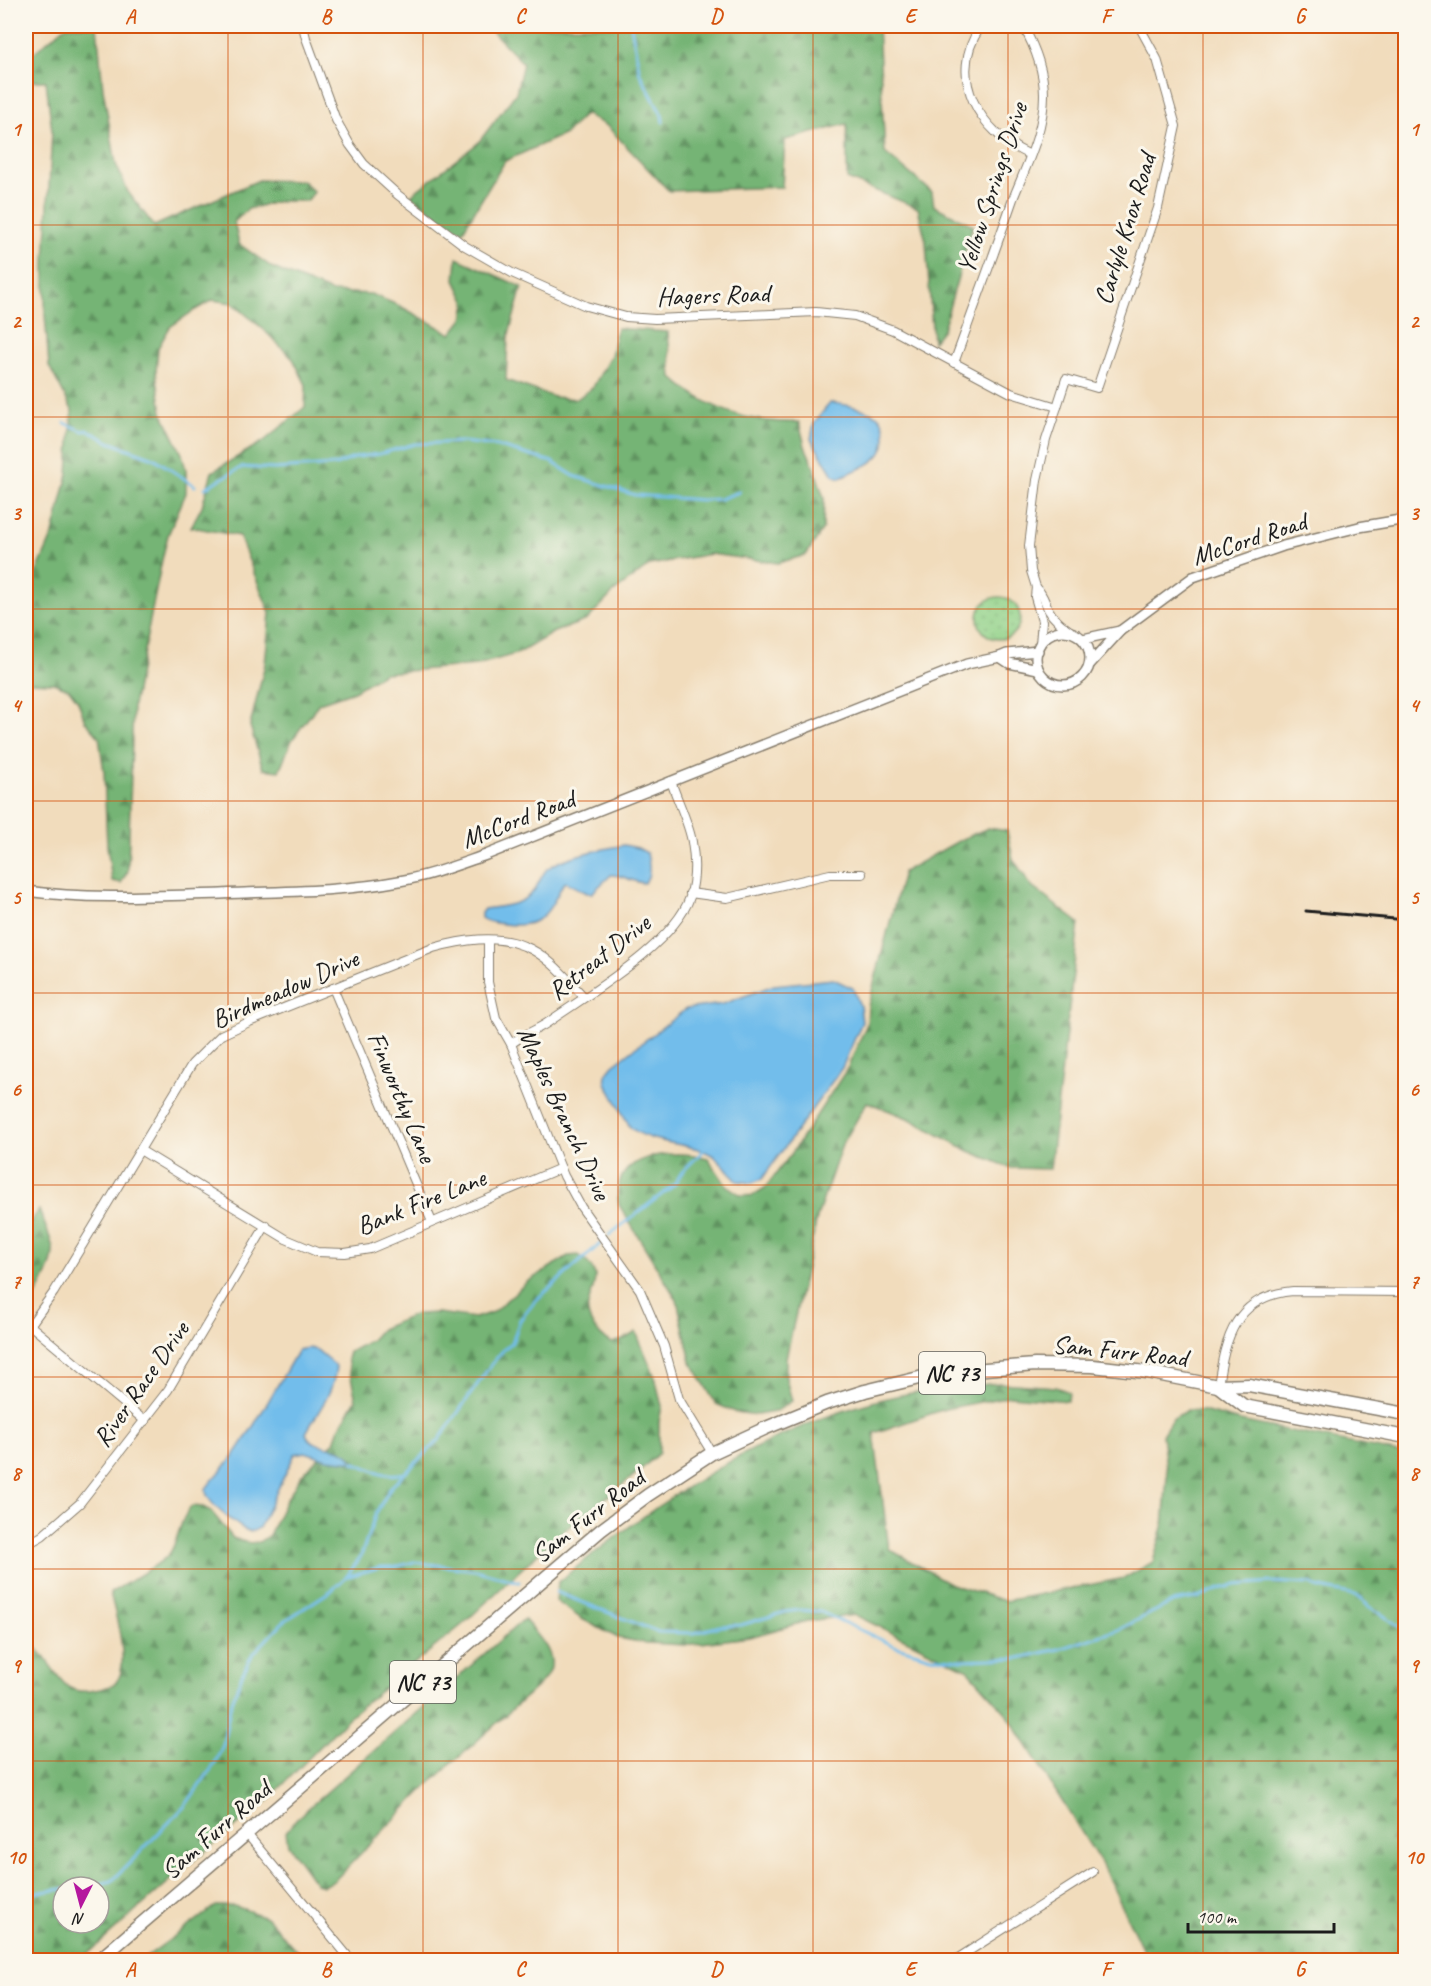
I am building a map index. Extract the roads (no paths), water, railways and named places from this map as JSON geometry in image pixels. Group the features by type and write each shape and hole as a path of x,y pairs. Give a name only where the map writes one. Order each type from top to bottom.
{"main road":[{"name":"Sam Furr Road","path":"99,1960 584,1545 648,1495 712,1453 795,1415 884,1386 961,1371 1035,1365 1077,1365 1146,1372 1218,1386 1249,1385 1406,1414"},
{"name":"Sam Furr Road","path":"1218,1386 1244,1406 1406,1437"}],"street":[{"name":"Hagers Road","path":"303,26 336,120 364,164 398,195 465,246 512,273 586,306 626,317 655,319 816,312 845,314 893,330 1011,393 1057,407"},
{"path":"981,26 971,45 967,63 972,100 995,133 1011,146 1030,155"},
{"name":"Yellow Springs Drive","path":"954,363 1040,124 1044,93 1039,61 1023,26"},
{"name":"Carlyle Knox Road","path":"1057,407 1066,379 1096,388 1158,208 1176,126 1157,59 1139,26"},
{"path":"1038,669 1042,621 1035,597 1036,587 1031,571 1029,546 1033,505 1046,440 1057,407"},
{"name":"McCord Road","path":"1000,657 1009,663 1038,669 1049,682 1068,684 1082,677 1090,664 1120,631 1193,577 1283,546 1359,527 1406,519"},
{"path":"1036,587 1042,593 1048,609 1057,621 1083,639 1089,649 1090,664"},
{"name":"McCord Road","path":"1083,639 1120,631"},
{"name":"McCord Road","path":"26,891 82,897 127,898 345,888 399,881 429,874 486,855 967,664 1039,647 1048,636 1059,632 1073,633"},
{"name":"Retreat Drive","path":"511,1044 519,1037 543,1026 584,997 660,940 678,919 690,893 694,873 692,841 671,781"},
{"path":"690,893 727,898 830,873 862,874"},
{"name":"Birdmeadow Drive","path":"28,1329 54,1292 192,1064 221,1035 433,948 460,940 503,940 525,946 549,962 584,997"},
{"name":"Maples Branch Drive","path":"488,940 488,982 496,1018 511,1044 561,1168 573,1195 640,1290 664,1346 679,1399 712,1453"},
{"name":"Finworthy Lane","path":"333,988 432,1222"},
{"name":"Bank Fire Lane","path":"140,1150 286,1239 317,1252 345,1253 370,1249 561,1168"},
{"name":"River Race Drive","path":"26,1545 42,1536 80,1503 145,1421 168,1390 266,1225"},
{"path":"1218,1386 1222,1356 1230,1331 1242,1315 1263,1299 1293,1291 1406,1292"},
{"path":"28,1329 145,1421"},
{"path":"247,1834 351,1960"},
{"path":"955,1960 1093,1872"}],"water":[{"path":"830,403 871,412 880,418 885,431 883,448 876,458 839,478 833,475 811,439 814,423"},
{"path":"624,845 647,853 649,873 644,883 611,875 592,893 587,893 566,882 547,912 534,922 516,925 486,921 481,918 484,909 525,899 535,889 545,871 554,864"},
{"path":"833,979 853,988 860,1006 862,1022 842,1068 762,1179 752,1183 737,1181 718,1159 705,1152 650,1138 630,1127 606,1083 607,1073 613,1065 686,1009 723,1004 774,985"},
{"path":"308,1348 317,1350 336,1366 329,1393 306,1433 315,1443 344,1451 353,1462 327,1459 305,1452 295,1454 259,1528 252,1531 247,1530 217,1508 206,1493 206,1489 242,1444 298,1350"}],"waterway":[{"path":"631,26 640,74 662,115 663,122"},
{"path":"65,423 83,431 88,430 109,442 154,458 195,486"},
{"path":"205,488 242,467 274,469 335,465 357,457 379,454 415,444 462,442 497,446 552,462 574,476 635,495 702,500 720,499 739,492"},
{"path":"609,1235 674,1185 682,1172 703,1151"},
{"path":"111,1881 185,1806 214,1765 223,1745 230,1707 252,1655 283,1622 332,1590 347,1576 361,1556 376,1513 391,1487 439,1440 490,1366 512,1343 520,1320 535,1301 600,1244"},
{"path":"353,1462 385,1474 405,1473"},
{"path":"349,1576 381,1567 395,1567 414,1562 475,1570 519,1582"},
{"path":"556,1592 658,1632 694,1633 720,1626 741,1625 785,1612 800,1610 821,1612 897,1647 931,1657 962,1660 1019,1658 1059,1649 1118,1630 1173,1602 1201,1597 1235,1585 1271,1582 1310,1584 1355,1595 1406,1630"},
{"path":"26,1894 51,1891"}],"railway":[{"path":"1306,911 1406,920"}]}
